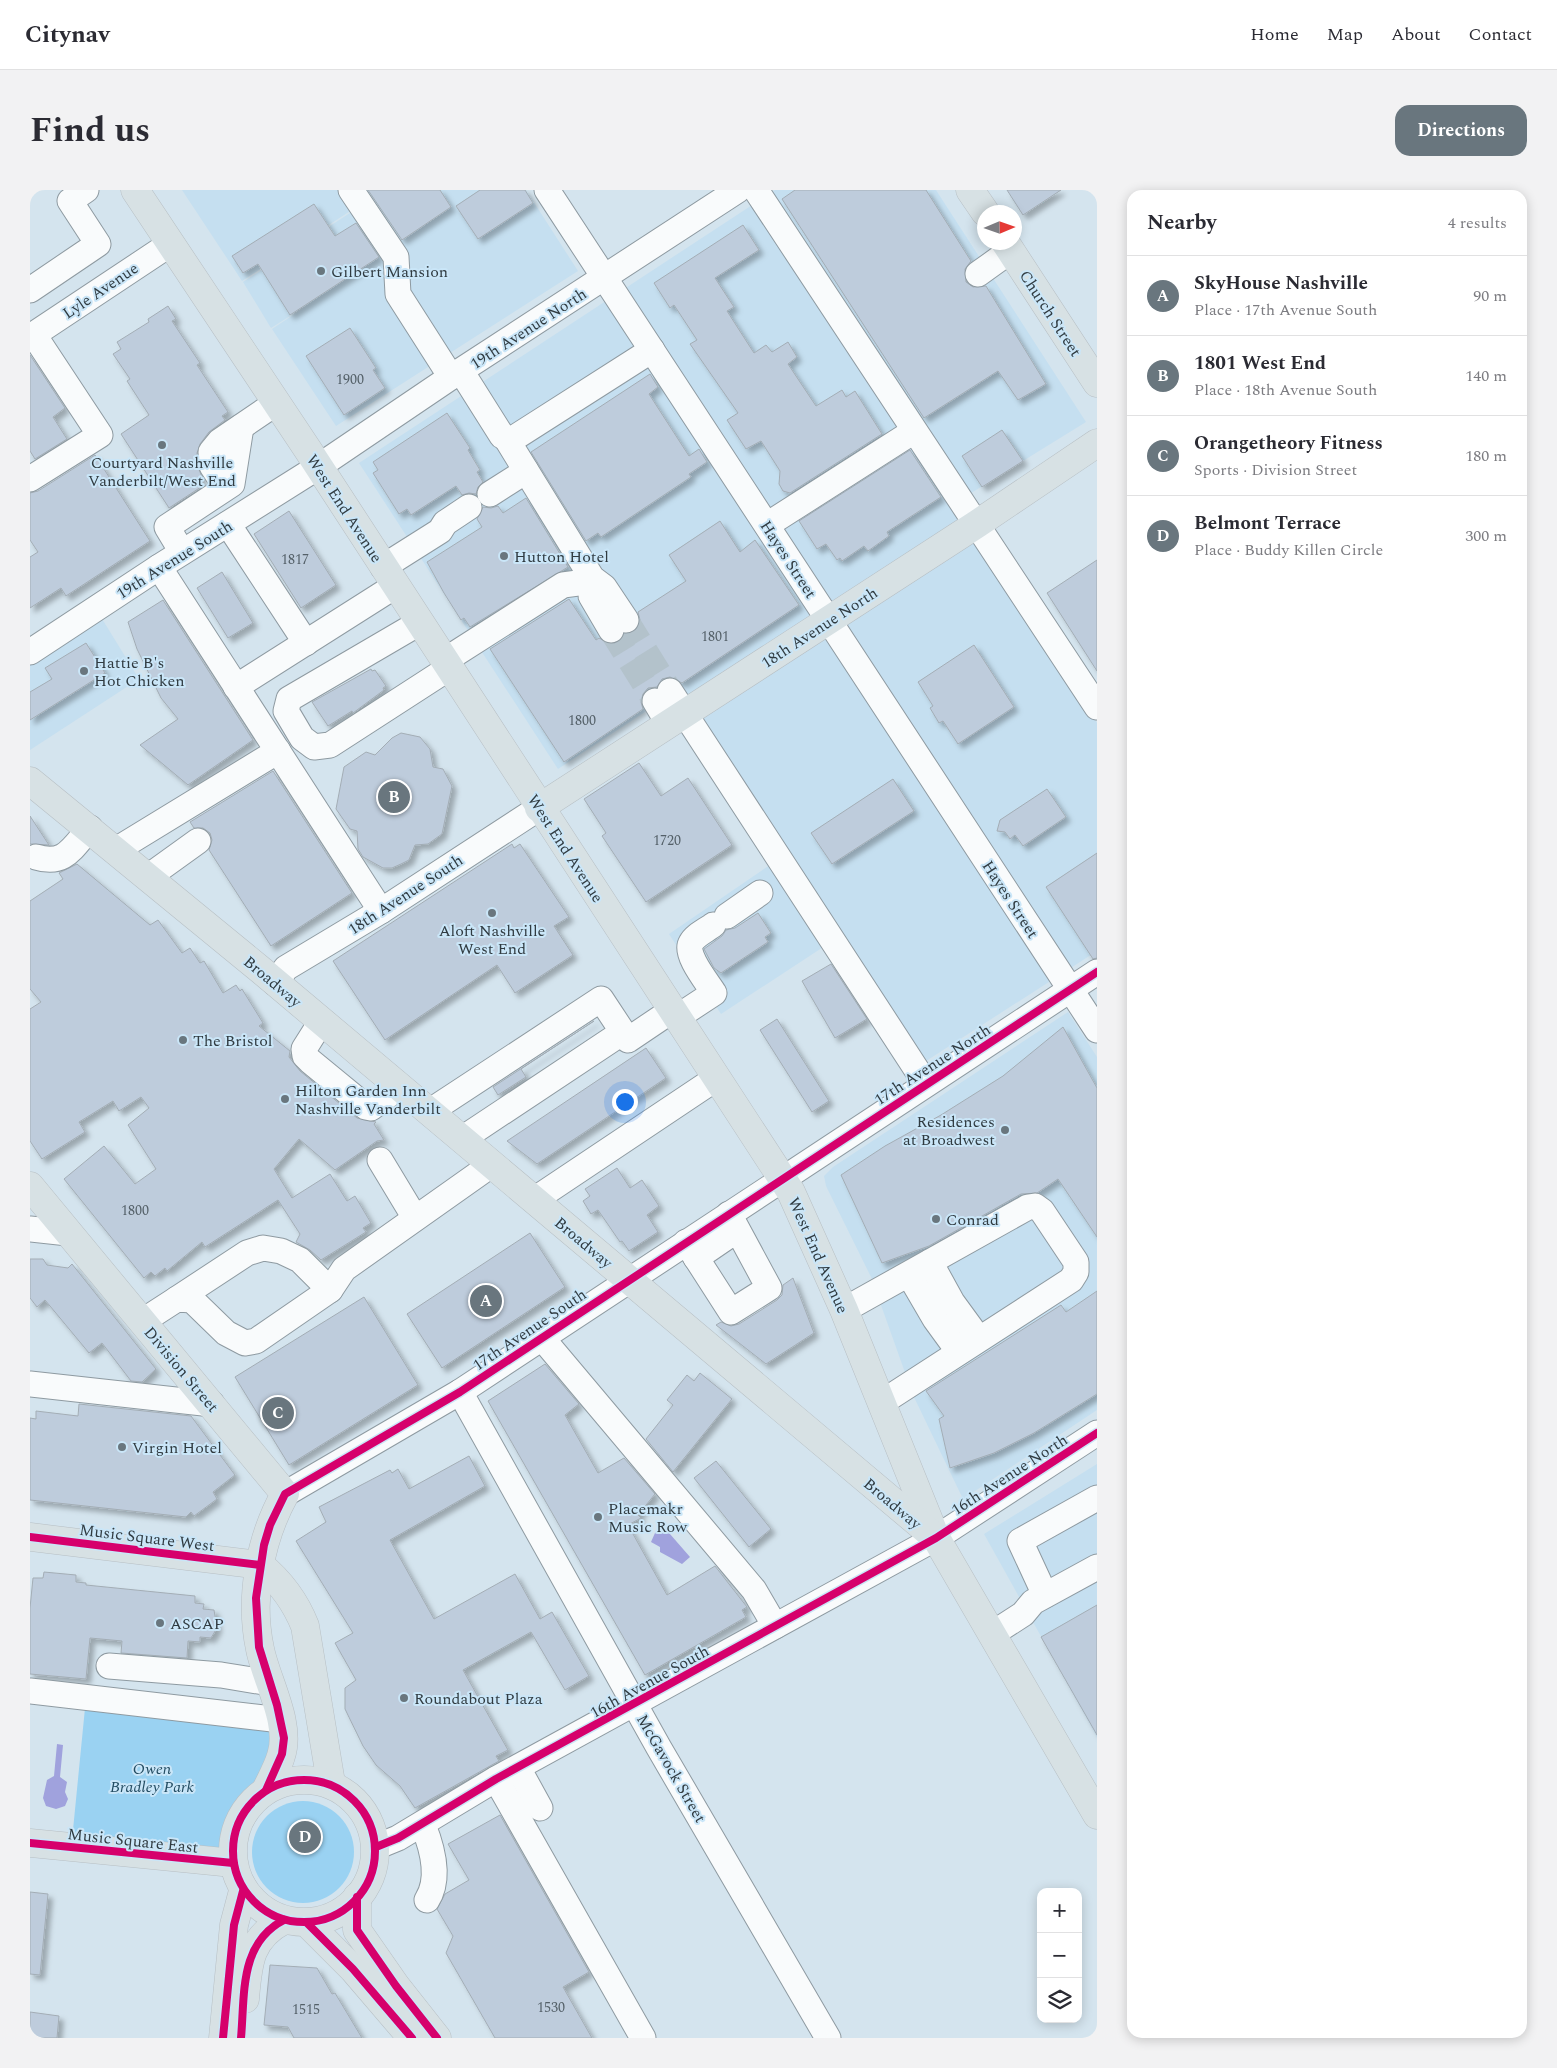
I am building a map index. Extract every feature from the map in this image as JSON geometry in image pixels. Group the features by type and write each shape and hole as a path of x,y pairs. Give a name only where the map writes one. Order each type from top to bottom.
{"main road":[{"name":"West End Avenue","path":"135,190 318,467 715,1079 782,1178 807,1226 844,1310 936,1538"},
{"path":"970,190 980,205"},
{"name":"Church Street","path":"1010,250 1097,383"},
{"name":"18th Avenue North","path":"539,808 669,707 829,620 978,524 1097,443"},
{"name":"Broadway","path":"31,782 90,828 936,1538 1097,1815"},
{"name":"Division Street","path":"30,1186 285,1494"},
{"path":"266,1790 282,1754 284,1738 282,1720 259,1647 256,1598 260,1565 270,1525 285,1494"},
{"name":"Music Square West","path":"30,1536 260,1565"},
{"path":"260,1565 278,1579 299,1610 305,1626 330,1783"},
{"path":"241,2038 247,1971 254,1947 268,1928 295,1922 325,1920 342,1912 358,1897 369,1880 376,1861 376,1847 371,1823 359,1804 343,1790 330,1783 303,1779 284,1782 266,1790 251,1803 240,1819 234,1837 233,1863 243,1891 256,1904 295,1922 348,1963 412,2038"},
{"name":"Music Square East","path":"30,1843 233,1863"},
{"path":"223,2038 234,1925 243,1891"},
{"path":"358,1897 357,1930 396,1986 437,2038"}],"street":[{"path":"351,190 396,257 398,294 502,436 511,440 652,350"},
{"name":"Hayes Street","path":"547,190 829,620 1019,928 1070,989 1097,1030"},
{"name":"19th Avenue North","path":"318,467 456,374 738,190"},
{"path":"756,190 1097,706"},
{"path":"30,290 98,244 73,194"},
{"name":"Lyle Avenue","path":"33,330 170,244"},
{"path":"978,274 1005,250"},
{"path":"30,479 100,435 33,330"},
{"path":"182,552 167,527 226,488 212,466 211,452 220,441 276,403"},
{"path":"767,525 914,431"},
{"path":"506,438 592,578 591,596 618,625"},
{"name":"19th Avenue South","path":"31,651 182,552 318,467"},
{"path":"490,494 526,470"},
{"path":"236,687 306,643 389,576 440,531 445,523 469,507"},
{"path":"228,524 306,643"},
{"path":"159,567 381,911"},
{"path":"286,710 302,738 314,747 330,745 562,585 578,583 592,578"},
{"path":"261,726 286,710 290,699 419,623"},
{"path":"669,707 926,1084"},
{"path":"116,850 278,751"},
{"name":"18th Avenue South","path":"275,983 286,968 381,911 539,808"},
{"path":"36,858 50,862 63,858 90,828"},
{"path":"148,877 198,841"},
{"path":"429,1112 602,999 628,1040 714,993 693,960 689,950 690,944 694,938 760,893"},
{"name":"17th Avenue North","path":"782,1178 1097,972"},
{"path":"321,1022 304,1049 304,1056 366,1107 371,1108 381,1102 399,1087"},
{"path":"462,1140 623,1032"},
{"path":"534,1200 715,1079"},
{"path":"380,1160 416,1218"},
{"path":"178,1299 192,1300 226,1333 245,1343 256,1341 330,1290 344,1269 491,1164"},
{"name":"17th Avenue South","path":"285,1494 460,1392 628,1280 691,1250 733,1222 782,1178"},
{"path":"844,1310 906,1281 930,1262 1028,1207 1035,1206 1042,1211 1076,1262 1076,1272 1071,1280 979,1339 949,1350 881,1403"},
{"path":"691,1250 731,1312 769,1288 733,1222"},
{"path":"30,1229 68,1233"},
{"path":"142,1321 247,1253 263,1248 281,1250 300,1260 330,1290"},
{"path":"930,1262 952,1302 979,1339"},
{"path":"906,1281 935,1319 949,1350"},
{"path":"542,1338 754,1590 776,1626"},
{"path":"30,1384 212,1404"},
{"name":"McGavock Street","path":"460,1392 635,1705 828,2038"},
{"name":"16th Avenue North","path":"936,1538 1097,1433"},
{"path":"1045,1595 1020,1541 1097,1498"},
{"name":"16th Avenue South","path":"376,1847 423,1824 496,1779 635,1705 936,1538"},
{"path":"992,1634 1023,1614 1033,1602 1097,1567"},
{"path":"109,1666 221,1674 270,1683"},
{"path":"30,1691 282,1720"},
{"path":"518,1768 540,1808"},
{"path":"496,1779 643,2038"},
{"path":"423,1824 429,1839 434,1870 435,1889 428,1900"}],"shaded area":[{"path":"182,190 344,190 355,208 242,281"},
{"path":"355,190 526,190 578,271 336,426 272,329 314,301 271,328 243,282 364,204"},
{"path":"775,190 936,190 1086,422 955,503 1097,723 1097,951 923,1063 840,936 721,1014 669,934 783,856 677,691 558,769 359,463"},
{"path":"96,609 139,679 30,750 30,649"},
{"path":"1068,1012 1097,1057 1097,1410 963,1499 913,1395 871,1277 826,1186 824,1176 833,1167"},
{"path":"1097,1464 1097,1737 984,1534"},
{"path":"663,1526 690,1557 682,1564 660,1552 660,1547 651,1542 655,1533"},
{"path":"57,1744 63,1745 60,1777 67,1782 65,1792 68,1799 65,1806 56,1809 46,1806 43,1798 47,1780 54,1776"}],"green space":[{"name":"Owen Bradley Park","path":"86,1698 275,1720 272,1757 260,1788 247,1800 235,1820 221,1854 72,1840"},
{"path":"303,1801 323,1804 332,1809 346,1823 351,1832 354,1852 351,1872 346,1881 332,1895 323,1900 303,1903 283,1900 274,1895 260,1881 255,1872 252,1852 255,1832 260,1823 274,1809 283,1804"}],"building":[{"path":"368,190 440,190 451,207 402,240"},
{"path":"480,190 525,190 533,203 478,239 456,206"},
{"path":"795,190 926,190 971,261 965,269 966,282 973,287 986,286 1046,384 1018,400 998,371 924,418 782,199"},
{"path":"1007,190 1061,190 1023,215 1022,205 1017,205"},
{"path":"314,204 335,236 356,223 379,257 290,315 258,264 243,273 232,256"},
{"path":"743,225 759,250 715,278 734,307 727,311 754,353 766,345 772,352 788,342 797,357 788,364 816,406 842,390 846,397 855,391 882,434 790,493 783,491 779,484 780,471 761,441 746,449 727,420 738,413 690,344 697,340 674,305 670,308 654,283"},
{"path":"168,306 176,319 172,321 200,363 197,365 228,412 222,416 225,420 209,432 200,444 197,453 198,467 202,477 199,478 204,485 169,508 121,434 149,415 127,381 130,379 113,354 121,349 117,342 149,322 148,319"},
{"path":"350,328 376,368 373,370 385,388 344,415 306,356"},
{"path":"30,355 65,408 53,417 67,439 35,459 30,451"},
{"path":"650,374 658,387 649,394 689,456 699,449 707,462 689,474 691,477 601,537 598,533 586,541 531,452"},
{"path":"447,413 470,448 468,450 480,470 477,472 483,482 478,487 476,494 462,495 456,486 411,515 407,509 399,514 373,473 378,470 373,462"},
{"path":"1002,430 1023,461 982,487 962,456"},
{"path":"910,450 941,497 887,532 889,536 868,551 864,546 842,561 840,558 837,560 826,544 817,549 799,521"},
{"path":"95,455 150,541 66,596 61,588 30,608 30,557 38,552 30,540 30,493 38,491"},
{"name":"Hutton Hotel","path":"526,498 568,567 470,627 464,618 461,620 427,562 482,527 477,519 483,507 491,508 498,506 503,513"},
{"path":"289,511 336,585 301,608 254,534"},
{"path":"720,521 740,552 755,540 799,605 682,683 670,677 662,679 657,687 648,688 643,694 641,702 643,709 564,762 490,649 569,599 596,640 599,638 611,644 618,643 624,634 634,632 639,627 638,612 686,581 669,555"},
{"path":"1097,560 1097,671 1047,593"},
{"path":"222,572 253,623 228,638 197,588"},
{"path":"163,600 253,740 188,785 140,745 178,719 161,698 137,649 128,622"},
{"path":"86,643 105,673 30,720 30,692 52,679 45,668"},
{"path":"974,645 1014,707 958,744 943,721 939,723 930,708 933,706 918,682"},
{"path":"371,669 372,671 375,670 386,686 383,688 384,690 353,713 352,711 328,726 312,702"},
{"path":"401,733 420,737 430,749 433,767 443,769 452,786 442,834 428,844 415,845 409,860 392,868 383,868 363,857 358,849 357,831 350,829 336,809 344,767 366,752 375,755 392,738"},
{"path":"639,763 661,796 688,778 732,845 646,902 602,836 606,833 584,799"},
{"path":"273,771 352,893 271,946 209,850 212,840 210,833 203,828 194,828 190,822"},
{"path":"893,779 914,811 832,864 811,833"},
{"path":"1047,789 1066,817 1023,846 1015,835 1010,839 1005,832 997,831 1000,820"},
{"path":"30,816 49,845 30,844"},
{"path":"512,844 514,848 520,844 569,917 554,926 573,955 515,993 497,965 385,1040 333,961"},
{"path":"1097,853 1097,958 1093,959 1046,887"},
{"path":"77,864 150,925 158,920 182,953 190,948 200,963 204,961 223,993 236,985 240,991 242,989 263,1023 259,1026 290,1051 289,1057 300,1071 357,1118 376,1122 374,1124 384,1140 377,1141 335,1170 299,1139 274,1169 292,1198 330,1174 347,1201 355,1196 371,1223 363,1228 366,1232 321,1260 310,1250 296,1242 300,1234 278,1200 205,1247 202,1242 167,1271 165,1268 155,1276 151,1272 144,1278 64,1179 104,1146 135,1184 156,1169 128,1125 149,1108 141,1097 119,1111 113,1101 79,1122 85,1132 42,1159 30,1141 30,1009 41,1002 30,989 30,901 63,879 59,873"},
{"path":"758,913 771,933 765,937 768,942 721,973 714,968 704,949 722,936 726,930 735,928"},
{"path":"831,964 867,1019 835,1038 802,981"},
{"path":"777,1019 829,1101 812,1112 760,1030"},
{"path":"594,1021 521,1069 526,1077 498,1095 493,1087"},
{"name":"Residences at Broadwest","path":"1063,1027 1097,1088 1097,1237 1058,1179 1037,1193 1021,1194 929,1246 882,1263 841,1175 885,1146 941,1115 1003,1076"},
{"path":"646,1048 666,1078 537,1164 507,1141"},
{"path":"617,1168 630,1188 642,1180 659,1206 647,1215 658,1232 629,1251 622,1241 620,1242 598,1210 591,1214 583,1201 590,1196 585,1189"},
{"path":"530,1233 565,1287 442,1368 407,1314"},
{"path":"30,1259 43,1259 47,1265 68,1268 72,1264 156,1369 142,1382 131,1381 102,1343 89,1353 45,1300 37,1307 30,1298"},
{"path":"793,1278 814,1333 766,1364 716,1325 721,1322 731,1326 739,1324 777,1300 782,1295 783,1285"},
{"path":"1097,1291 1097,1394 1034,1433 994,1453 950,1468 939,1419 944,1416 926,1391 1061,1305 1066,1312"},
{"path":"364,1297 418,1385 289,1465 235,1377"},
{"name":"Placemakr Music Row","path":"545,1364 579,1404 565,1415 598,1473 624,1458 655,1494 638,1515 641,1518 628,1525 667,1595 715,1566 747,1607 742,1610 746,1617 645,1675 488,1401"},
{"path":"700,1373 732,1399 673,1472 646,1439 673,1405 667,1400 687,1375 694,1381"},
{"name":"Virgin Hotel","path":"79,1404 191,1416 235,1475 213,1492 217,1499 194,1516 191,1512 186,1517 30,1500 30,1418 36,1419 36,1411 78,1416"},
{"path":"469,1456 485,1486 390,1540 434,1619 515,1574 540,1619 552,1612 589,1676 565,1690 531,1632 463,1670 508,1750 496,1756 499,1761 415,1808 400,1786 376,1765 363,1746 345,1709 345,1688 356,1680 335,1643 353,1633 296,1541 326,1522 319,1507 390,1470 392,1473 398,1469 409,1489"},
{"path":"716,1461 771,1529 749,1547 694,1478"},
{"path":"44,1572 76,1575 76,1582 86,1583 86,1585 195,1596 195,1603 204,1604 203,1609 214,1610 217,1628 211,1638 200,1637 200,1642 188,1641 187,1658 121,1653 122,1641 90,1638 86,1679 30,1674 30,1608 33,1578 43,1578"},
{"path":"1097,1605 1097,1735 1041,1637"},
{"path":"500,1815 589,1972 563,1987 592,2038 495,2038 446,1953 453,1936 437,1909 445,1894 469,1880 448,1844"},
{"path":"30,1892 48,1894 40,1975 30,1974"},
{"path":"270,1965 317,1968 332,1994 335,1993 362,2038 294,2038 288,2027 264,2025"},
{"path":"30,2012 59,2016 57,2038 30,2038"}],"tunnel":[{"path":"626,620 670,691"},
{"path":"611,630 655,701"}],"cycle path":[{"path":"266,1790 282,1754 284,1738 277,1705 259,1647 256,1598 264,1545 270,1525 285,1494 460,1392 1097,972"},
{"path":"376,1847 398,1838 496,1779 936,1538 1097,1433"},
{"path":"30,1537 260,1565"},
{"path":"304,1780 318,1781 331,1785 355,1800 370,1824 374,1837 375,1851 374,1865 370,1878 355,1902 331,1917 318,1921 304,1922 290,1921 277,1917 253,1902 238,1878 234,1865 233,1851 234,1837 238,1824 253,1800 277,1785 290,1781 304,1780"},
{"path":"30,1843 233,1863"},
{"path":"223,2038 234,1925 243,1891"},
{"path":"357,1897 357,1930 396,1986 437,2038"},
{"path":"241,2038 244,1987 252,1956 259,1942 269,1930 284,1920"},
{"path":"307,1923 353,1969 412,2038"}],"place":[{"name":"Gilbert Mansion","path":"321,271"},
{"name":"Courtyard Nashville Vanderbilt/West End","path":"162,445"},
{"name":"Hutton Hotel","path":"504,556"},
{"name":"Hattie B's Hot Chicken","path":"84,671"},
{"name":"1801 West End","path":"394,797"},
{"name":"Aloft Nashville West End","path":"492,913"},
{"name":"The Bristol","path":"183,1040"},
{"name":"Hilton Garden Inn Nashville Vanderbilt","path":"285,1099"},
{"name":"Residences at Broadwest","path":"1005,1130"},
{"name":"Conrad","path":"936,1219"},
{"name":"SkyHouse Nashville","path":"486,1301"},
{"name":"Orangetheory Fitness","path":"278,1413"},
{"name":"Virgin Hotel","path":"122,1447"},
{"name":"Placemakr Music Row","path":"598,1517"},
{"name":"ASCAP","path":"160,1623"},
{"name":"Roundabout Plaza","path":"404,1698"},
{"name":"Belmont Terrace","path":"305,1837"}]}
